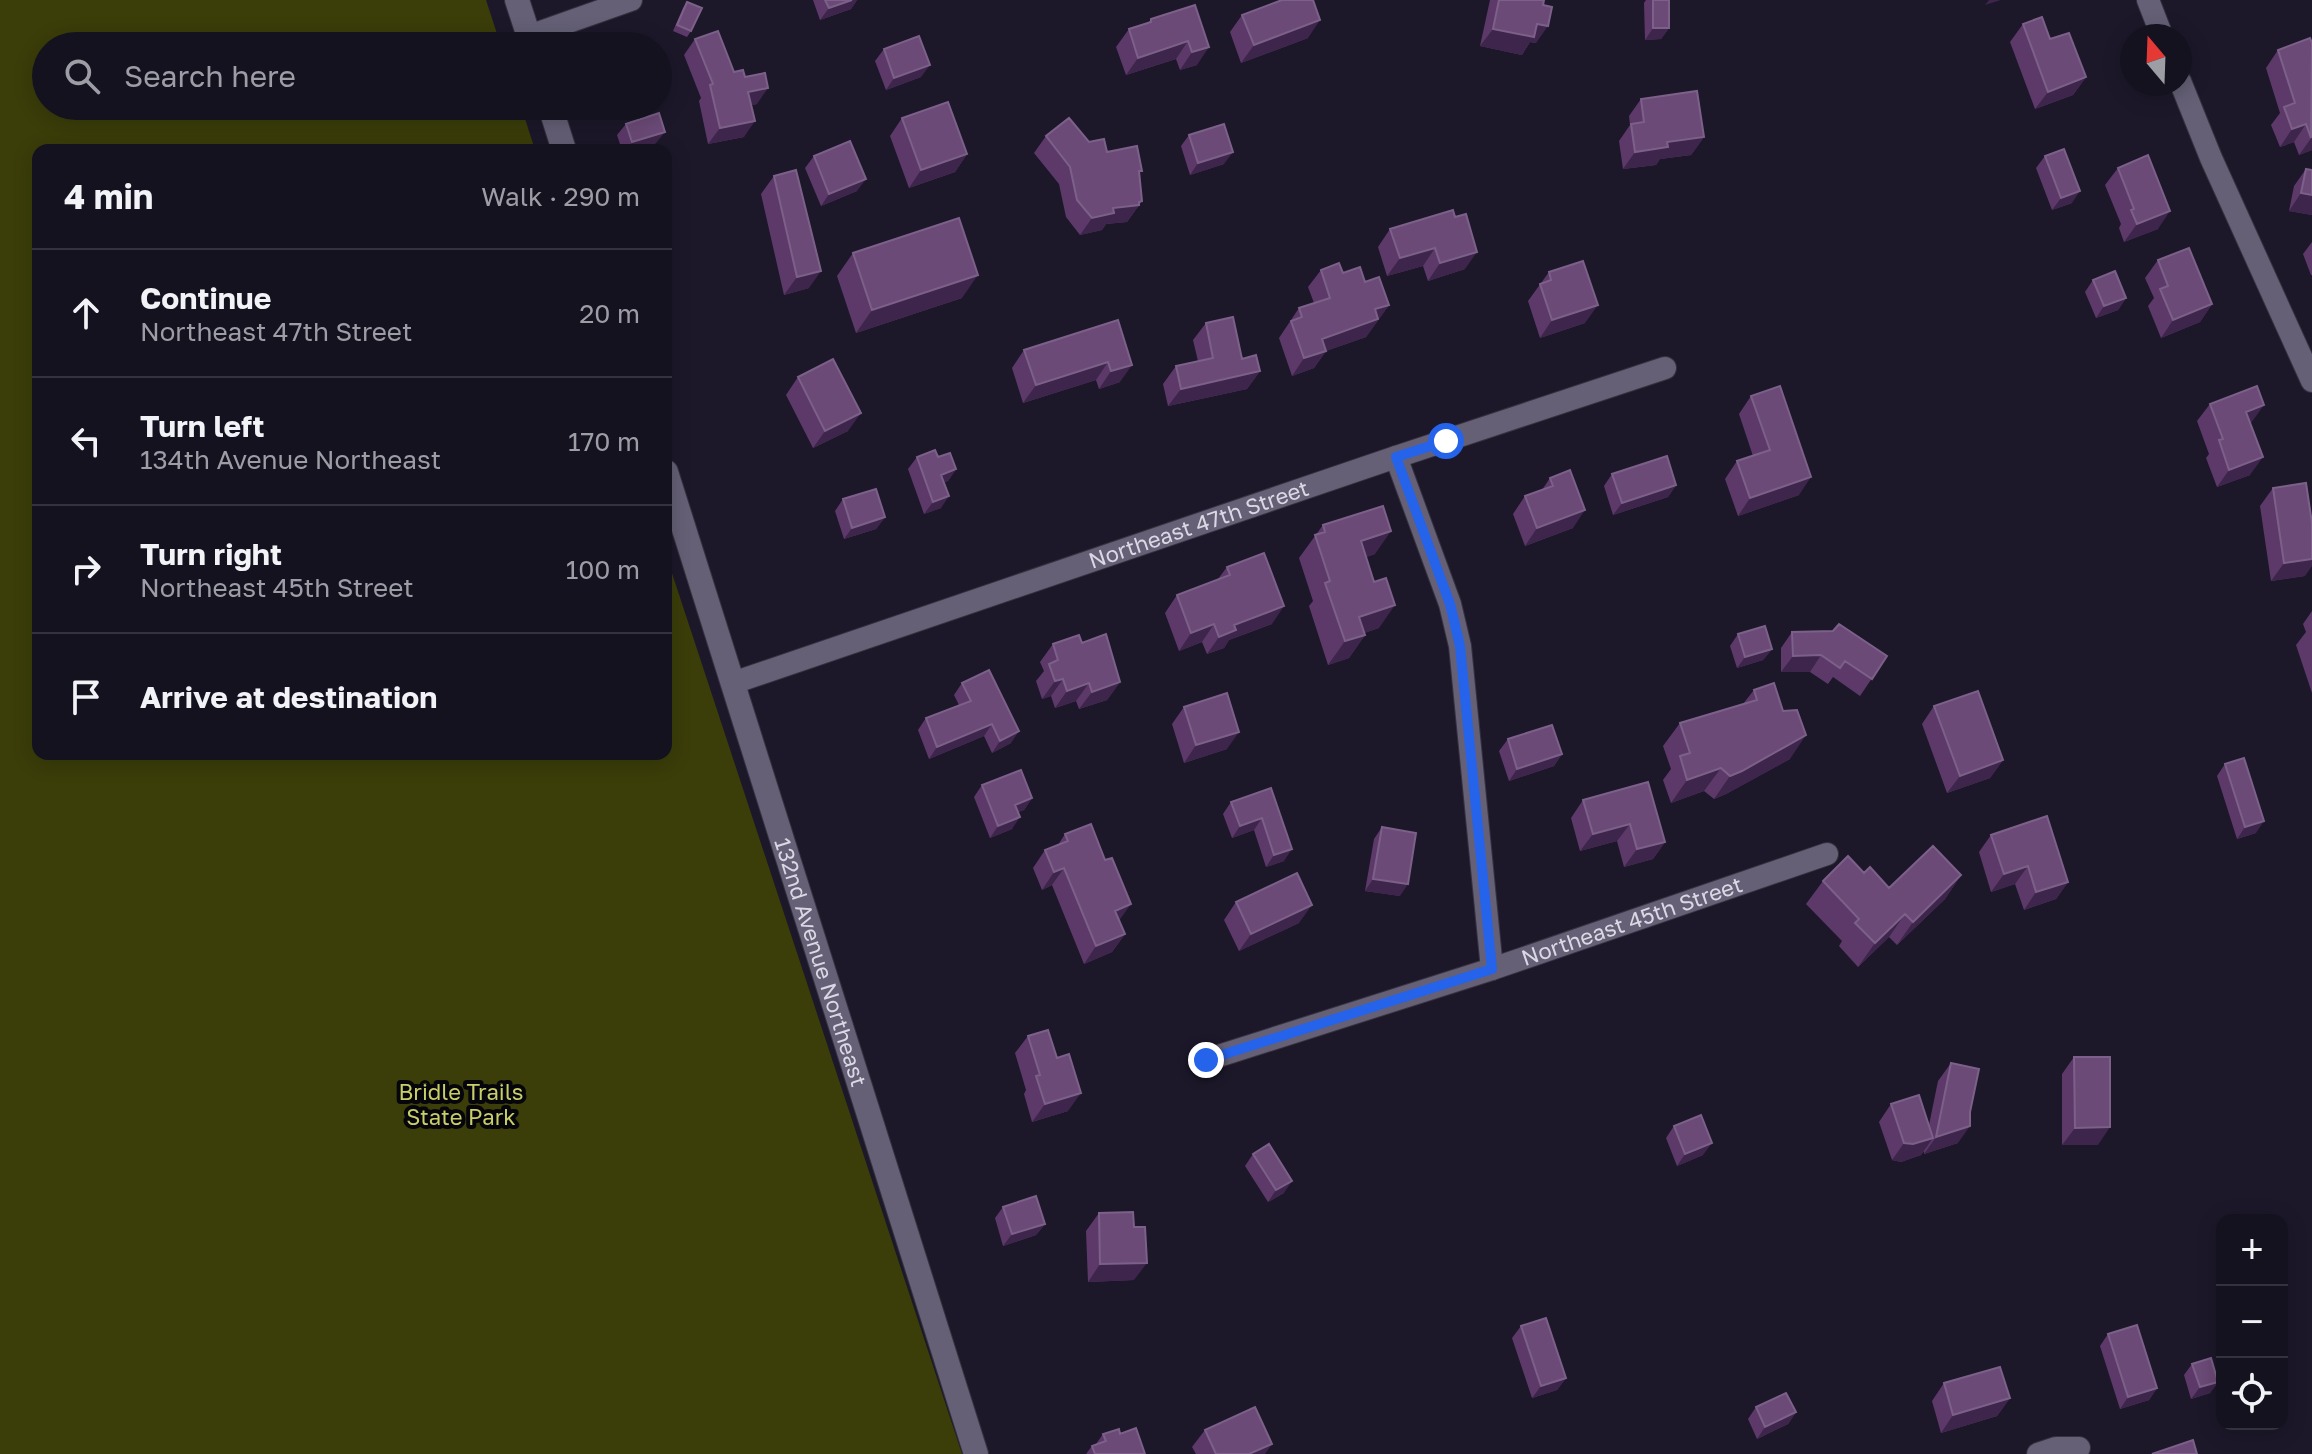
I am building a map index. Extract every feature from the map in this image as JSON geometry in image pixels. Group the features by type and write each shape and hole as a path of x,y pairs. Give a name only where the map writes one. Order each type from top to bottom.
{"street":[{"path":"517,0 527,32"},
{"path":"552,32 631,0"},
{"path":"2148,0 2157,24"},
{"path":"2186,96 2312,381"},
{"path":"554,120 562,144"},
{"name":"Northeast 47th Street","path":"733,683 1665,368"},
{"path":"1396,457 1450,604 1460,646 1492,969"},
{"name":"132nd Avenue Northeast","path":"672,491 976,1454"},
{"name":"Northeast 45th Street","path":"1206,1060 1492,969 1827,854"},
{"path":"2038,1454 2056,1448 2079,1448"}],"green space":[{"name":"Bridle Trails State Park","path":"0,0 486,0 496,32 32,32 32,120 525,120 533,144 32,144 32,760 672,760 672,573 962,1454 0,1454"}],"building":[{"path":"825,0 852,0 829,8"},
{"path":"1282,0 1313,0 1320,20 1254,45 1242,15"},
{"path":"1499,0 1544,0 1543,5 1552,7 1548,26 1537,24 1534,37 1493,29"},
{"path":"1653,0 1669,0 1669,28 1653,28"},
{"path":"687,2 702,8 691,31 677,25"},
{"path":"1195,5 1209,47 1192,52 1188,41 1138,58 1129,29"},
{"path":"2042,17 2050,39 2069,33 2086,77 2048,92 2023,24"},
{"path":"718,31 734,72 743,70 745,77 765,73 768,88 748,92 755,121 720,128 710,85 713,84 695,39"},
{"path":"919,36 930,65 894,78 884,49"},
{"path":"2310,38 2311,138 2306,124 2292,129 2284,107 2295,103 2278,50"},
{"path":"1697,91 1704,137 1667,142 1668,147 1635,152 1631,124 1644,122 1641,99"},
{"path":"948,102 967,154 921,170 902,118"},
{"path":"1069,118 1089,142 1104,139 1107,152 1137,146 1142,171 1139,171 1142,201 1139,205 1113,208 1114,213 1092,218 1077,200 1070,167 1046,136"},
{"path":"638,120 661,120 665,132 632,142 626,124"},
{"path":"1224,124 1233,152 1198,163 1189,135"},
{"path":"850,141 866,179 829,194 814,156"},
{"path":"2064,149 2080,191 2061,198 2045,156"},
{"path":"2148,155 2170,211 2137,224 2118,168"},
{"path":"2306,169 2312,170 2312,195 2301,193"},
{"path":"796,170 821,271 797,277 774,176"},
{"path":"1453,210 1455,217 1466,214 1477,252 1440,263 1435,248 1400,258 1390,229"},
{"path":"959,218 978,275 872,310 853,253"},
{"path":"2189,248 2212,304 2173,320 2160,289 2168,286 2158,260"},
{"path":"1583,261 1598,305 1552,320 1540,284 1551,280 1549,272"},
{"path":"1339,263 1343,273 1360,267 1365,282 1379,277 1389,305 1375,309 1378,319 1322,339 1326,351 1304,358 1291,321 1302,317 1299,308 1330,298 1321,270"},
{"path":"2115,271 2126,298 2104,306 2093,280"},
{"path":"1233,317 1242,359 1256,355 1260,371 1181,389 1176,366 1213,358 1206,323"},
{"path":"1118,320 1132,365 1111,371 1108,362 1036,385 1024,350"},
{"path":"833,359 861,413 825,431 798,377"},
{"path":"1780,386 1811,477 1750,498 1737,461 1770,450 1751,396"},
{"path":"2257,386 2264,405 2246,412 2263,457 2229,470 2219,440 2223,439 2210,404"},
{"path":"935,450 938,457 950,453 956,469 941,475 949,496 933,502 917,457"},
{"path":"1667,456 1676,485 1622,503 1612,474"},
{"path":"1570,470 1585,510 1537,528 1525,496 1553,486 1550,478"},
{"path":"2306,483 2312,523 2312,559 2284,563 2273,488"},
{"path":"876,489 885,517 852,528 843,499"},
{"path":"1383,506 1391,531 1361,541 1374,582 1386,578 1395,605 1359,617 1365,635 1345,641 1325,583 1330,581 1315,535 1325,532 1323,525"},
{"path":"1264,553 1284,606 1234,625 1236,630 1219,637 1214,624 1191,633 1177,595 1230,575 1227,567"},
{"path":"1839,624 1887,656 1872,679 1845,661 1840,668 1821,655 1793,656 1792,632 1833,631"},
{"path":"1765,626 1772,649 1745,657 1738,634"},
{"path":"1106,634 1120,682 1092,692 1089,683 1067,691 1063,679 1055,681 1049,664 1058,660 1053,644 1079,635 1082,643"},
{"path":"989,670 1019,731 1000,741 992,724 937,747 926,718 971,701 962,683"},
{"path":"1774,683 1783,711 1797,710 1806,735 1730,776 1721,768 1687,780 1680,756 1690,753 1680,723 1757,700 1754,690"},
{"path":"1978,691 2003,760 1960,776 1934,706"},
{"path":"1227,693 1239,732 1196,745 1184,707"},
{"path":"1552,725 1562,754 1517,769 1508,739"},
{"path":"2244,758 2264,821 2245,827 2225,764"},
{"path":"1021,770 1032,798 1015,805 1020,817 998,826 982,785"},
{"path":"1648,782 1665,842 1637,849 1630,824 1593,834 1583,800"},
{"path":"1271,788 1292,849 1274,855 1262,818 1240,826 1231,802"},
{"path":"2047,816 2068,882 2036,892 2028,866 2004,874 1991,835"},
{"path":"1091,824 1105,860 1112,858 1131,904 1115,911 1125,934 1096,946 1064,868 1054,872 1045,850 1068,841 1065,834"},
{"path":"1382,827 1416,833 1408,884 1373,879"},
{"path":"1933,846 1961,875 1913,922 1905,914 1875,943 1855,923 1859,919 1823,881 1848,856 1864,873 1870,867 1889,888"},
{"path":"1297,873 1312,905 1251,934 1236,902"},
{"path":"1048,1030 1057,1058 1069,1054 1081,1093 1045,1104 1028,1036"},
{"path":"2074,1057 2110,1057 2110,1127 2075,1128"},
{"path":"1951,1063 1979,1069 1970,1126 1936,1137"},
{"path":"1919,1095 1933,1138 1913,1144 1904,1143 1891,1104"},
{"path":"1701,1115 1712,1143 1685,1154 1674,1126"},
{"path":"1269,1144 1292,1181 1276,1190 1253,1154"},
{"path":"1036,1196 1045,1224 1012,1234 1003,1207"},
{"path":"1133,1212 1134,1227 1145,1227 1147,1263 1100,1264 1099,1213"},
{"path":"1546,1318 1566,1378 1541,1386 1521,1326"},
{"path":"2137,1325 2157,1388 2128,1397 2108,1334"},
{"path":"2211,1358 2216,1383 2200,1387 2192,1364"},
{"path":"2000,1367 2010,1398 1953,1415 1944,1383"},
{"path":"1786,1393 1796,1412 1765,1427 1756,1407"},
{"path":"1255,1407 1272,1444 1249,1454 1216,1454 1205,1430"},
{"path":"1136,1428 1145,1454 1095,1454 1092,1446 1106,1441 1103,1434 1119,1429 1120,1434"},
{"path":"2193,1440 2197,1454 2152,1454"}],"route":[{"path":"1206,1060 1492,969 1460,646 1450,604 1396,457 1446,441"}]}
